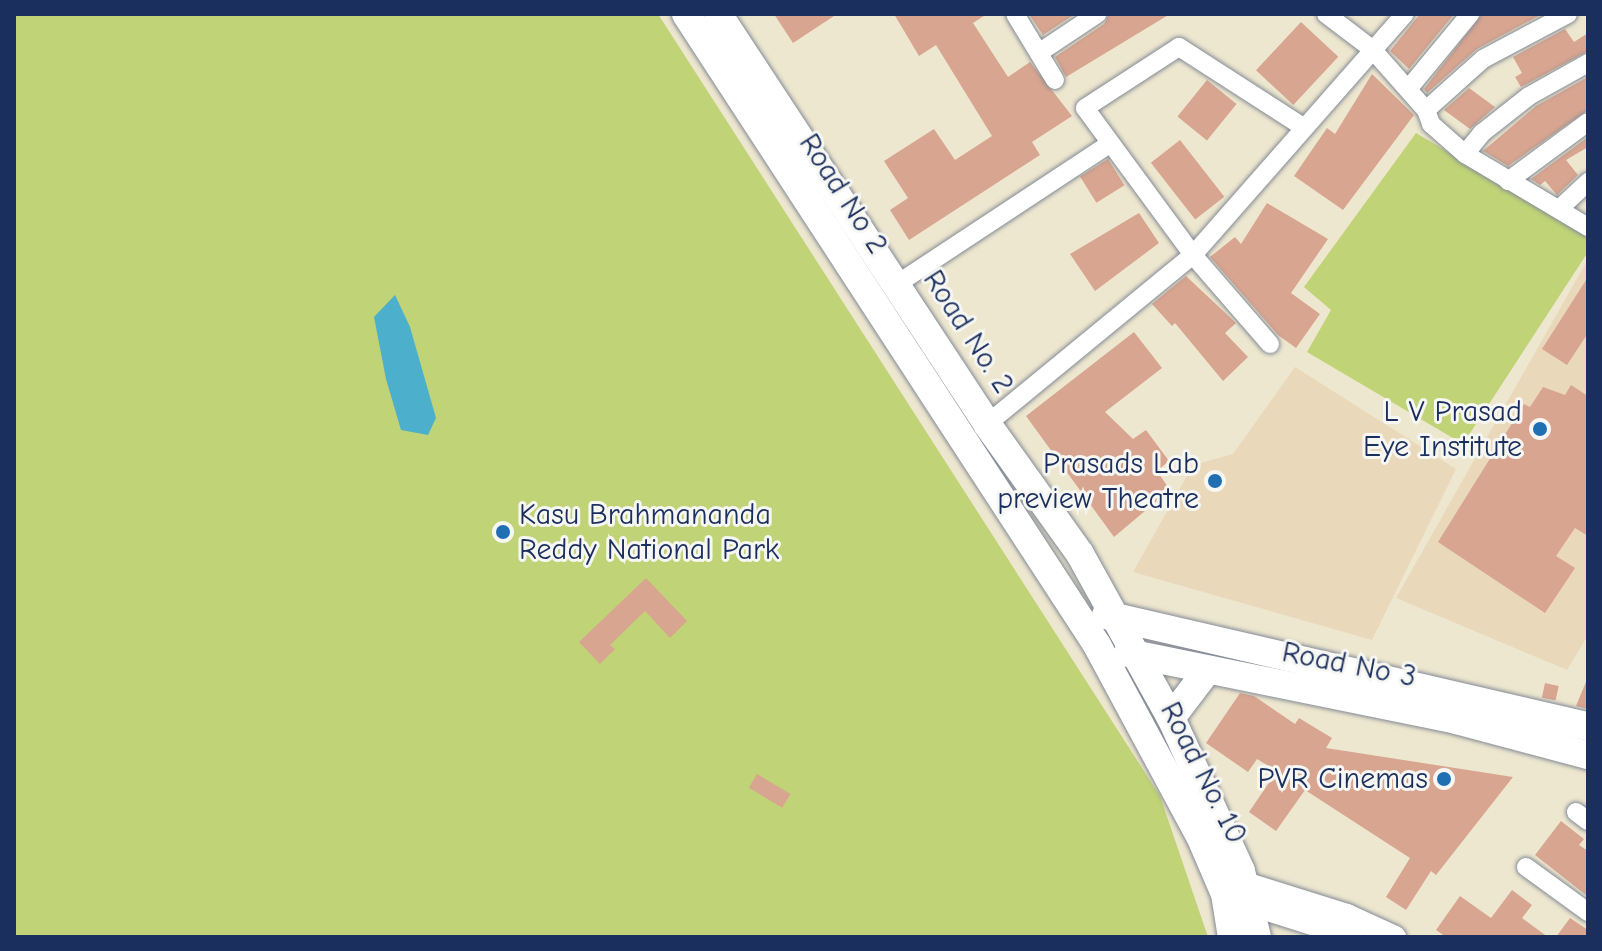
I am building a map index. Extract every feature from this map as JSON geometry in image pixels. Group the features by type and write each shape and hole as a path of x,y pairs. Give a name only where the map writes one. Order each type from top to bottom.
{"main road":[{"name":"Road No 2","path":"686,14 942,411 1075,608"},
{"name":"Road No. 2","path":"718,14 987,424 1080,554 1156,689"},
{"path":"1080,554 1127,607 1158,631"},
{"path":"1075,608 1158,631 1588,726"},
{"path":"1075,608 1097,645"},
{"name":"Road No 3","path":"1097,645 1206,672 1456,720 1588,755"},
{"name":"Road No. 10","path":"1097,645 1200,836 1225,894 1232,937"},
{"path":"1171,718 1206,672"},
{"name":"Road No. 10","path":"1156,689 1247,894 1257,937"}],"street":[{"path":"1015,14 1055,80"},
{"path":"1040,52 1097,14"},
{"path":"1326,14 1372,49 1409,88 1426,110 1431,124 1465,154 1588,227"},
{"path":"987,424 1193,255 1405,14"},
{"path":"1409,88 1470,14"},
{"path":"1426,110 1483,59 1568,14"},
{"path":"1270,344 1193,255 1085,108 1179,47 1303,127"},
{"path":"1465,154 1482,133 1529,96 1588,63"},
{"path":"1508,181 1588,122"},
{"path":"897,284 1109,144"},
{"path":"1559,209 1588,182"},
{"path":"1526,867 1588,912"},
{"path":"1247,894 1353,937"},
{"path":"1247,894 1347,915 1395,937"}],"shaded area":[{"name":"L V Prasad Eye Institute","path":"1588,259 1588,635 1567,670 1396,598"},
{"path":"1295,367 1456,469 1372,640 1133,572 1193,465 1233,454"}],"green space":[{"name":"Kasu Brahmananda Reddy National Park","path":"14,14 658,14 1160,796 1208,937 14,937"},
{"path":"1416,133 1588,235 1588,252 1463,444 1307,352 1331,310 1304,287"}],"water":[{"path":"395,295 410,327 436,418 428,435 401,430 386,379 374,317"}],"building":[{"path":"774,14 837,14 793,43"},
{"path":"894,14 987,14 973,23 1008,77 1030,62 1072,116 1032,142 1040,155 909,240 890,210 908,198 884,161 934,129 955,160 992,136 936,45 919,56"},
{"path":"1029,14 1075,14 1043,35"},
{"path":"1109,14 1170,14 1066,77 1055,57 1104,24"},
{"path":"1420,14 1454,14 1409,69 1390,51"},
{"path":"1482,14 1542,14 1477,49 1427,93 1424,89"},
{"path":"1301,22 1338,57 1293,105 1256,70"},
{"path":"1565,29 1574,42 1588,33 1588,51 1521,87 1515,77 1522,73 1513,57"},
{"path":"1372,74 1414,115 1343,210 1294,176 1327,128 1335,134"},
{"path":"1588,77 1588,110 1508,166 1483,151 1536,106"},
{"path":"1207,80 1237,104 1207,140 1177,117"},
{"path":"1469,88 1495,107 1470,129 1444,110"},
{"path":"1588,137 1588,147 1566,160 1578,175 1557,195 1545,181 1540,185 1531,179"},
{"path":"1180,140 1224,197 1195,220 1151,163"},
{"path":"1108,159 1124,185 1096,203 1080,176"},
{"path":"1267,203 1328,239 1291,293 1320,314 1296,348 1278,335 1210,257 1235,237 1241,244"},
{"path":"1139,213 1159,243 1095,291 1070,254"},
{"path":"1186,276 1236,323 1225,333 1248,357 1223,381 1175,323 1172,326 1152,304"},
{"path":"1588,277 1588,333 1567,365 1542,349"},
{"path":"1134,332 1162,368 1105,412 1133,439 1146,430 1169,461 1157,471 1170,490 1114,537 1026,416"},
{"path":"1571,385 1588,396 1588,536 1575,528 1556,556 1575,568 1545,613 1438,542 1524,404 1530,407 1543,387 1565,395"},
{"path":"646,578 687,621 670,638 645,611 610,645 615,649 600,664 579,642"},
{"path":"1588,677 1588,709 1576,706"},
{"path":"1545,683 1559,686 1556,701 1542,698"},
{"path":"1240,693 1254,696 1295,724 1299,718 1332,738 1326,748 1513,777 1436,875 1431,871 1406,910 1386,897 1410,858 1305,790 1276,831 1249,812 1277,771 1257,759 1248,772 1206,743"},
{"path":"757,774 790,794 782,808 749,788"},
{"path":"1561,821 1584,839 1579,845 1588,851 1586,895 1535,855"},
{"path":"1512,890 1532,905 1522,918 1548,937 1446,937 1436,930 1460,896 1491,918"},
{"path":"1570,918 1588,930 1588,937 1556,937"}],"place":[{"name":"L V Prasad Eye Institute","path":"1540,429"},
{"name":"Prasads Lab preview Theatre","path":"1215,481"},
{"name":"Kasu Brahmananda Reddy National Park","path":"503,532"},
{"name":"PVR Cinemas","path":"1444,779"}]}
